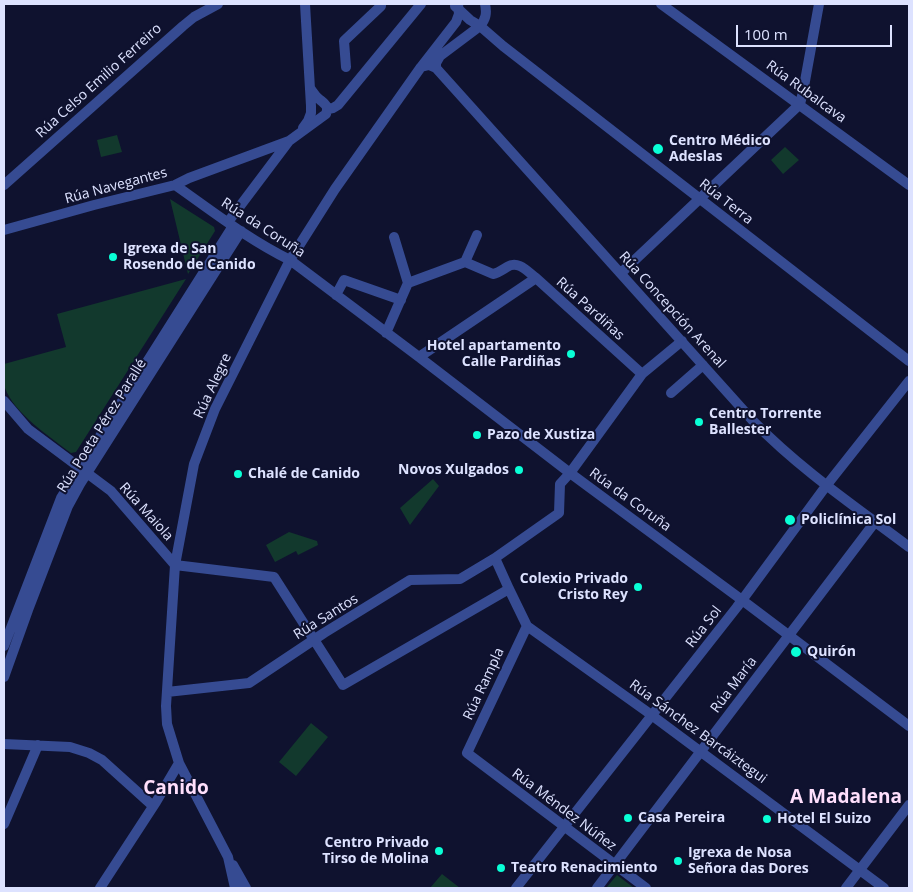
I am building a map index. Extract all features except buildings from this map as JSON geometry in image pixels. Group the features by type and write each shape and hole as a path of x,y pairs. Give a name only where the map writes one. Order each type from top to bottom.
{"street":[{"name":"Rúa Celso Emilio Ferreiro","path":"4,185 182,26 218,4"},
{"path":"305,4 310,88 314,112"},
{"path":"346,67 344,41 381,4"},
{"path":"314,112 315,102 333,108 338,105 421,4"},
{"name":"Rúa Rubalcava","path":"661,4 909,185"},
{"path":"621,273 800,104 804,92 819,4"},
{"name":"Rúa Terra","path":"456,5 470,20 909,362"},
{"name":"Rúa Alegre","path":"228,857 179,763 167,724 166,706 175,565 194,464 215,409 290,260 335,189 456,22 458,14 456,5"},
{"path":"422,67 429,65 436,68 436,63 440,56 480,26 486,17 486,5"},
{"name":"Rúa Concepción Arenal","path":"436,68 775,444 826,486 909,547"},
{"path":"310,88 324,105 326,114 314,112"},
{"name":"Rúa Navegantes","path":"4,230 175,185 289,141 298,134 314,112"},
{"name":"Rúa Navegantes","path":"234,226 289,141"},
{"name":"Rúa da Coruña","path":"175,185 273,252 290,260 570,473 909,726"},
{"name":"Rúa Poeta Pérez Parallé","path":"4,646 61,498 83,471 234,226"},
{"path":"465,262 476,235"},
{"path":"386,333 408,283 394,237"},
{"path":"408,283 465,262 493,274 510,265 520,265 536,278"},
{"name":"Rúa Pardiñas","path":"419,357 536,278 642,374"},
{"path":"336,295 344,280 401,300"},
{"path":"570,473 642,374 682,341"},
{"path":"671,393 703,364"},
{"name":"Rúa Sol","path":"516,888 742,600 826,486 909,381"},
{"name":"Rúa Maiola","path":"4,401 28,429 111,491 175,565"},
{"name":"Rúa Poeta Pérez Parallé","path":"4,677 68,506 80,484 83,471"},
{"name":"Rúa Santos","path":"167,692 249,683 314,639 410,580 460,579 495,558 559,513 560,484 570,473"},
{"name":"Rúa María","path":"597,888 876,522"},
{"name":"Rúa Sánchez Barcáiztegui","path":"495,558 527,626 652,715 884,888"},
{"path":"175,565 274,577 343,685 509,589"},
{"name":"Rúa Rampla","path":"466,753 527,626"},
{"path":"4,744 70,747 89,753 102,760 153,806"},
{"path":"4,824 38,745"},
{"name":"Rúa Méndez Núñez","path":"466,753 646,888"},
{"path":"100,888 179,763"},
{"path":"846,888 909,805"},
{"path":"228,857 234,888"},
{"path":"228,857 246,888"}],"green space":[{"path":"117,135 122,152 101,157 97,140"},
{"path":"785,147 799,160 783,174 771,160"},
{"path":"170,199 214,227 215,231 188,274"},
{"path":"186,279 76,452 71,453 43,432 16,406 5,388 4,364 66,347 57,314"},
{"path":"433,479 439,486 410,525 400,508"},
{"path":"289,532 317,541 318,545 298,555 296,551 275,562 266,545"},
{"path":"311,723 328,737 296,776 279,762"},
{"path":"442,874 460,888 430,888"},
{"path":"617,875 634,888 606,888"}],"place":[{"name":"Centro Médico Adeslas","path":"658,149"},
{"name":"Igrexa de San Rosendo de Canido","path":"113,257"},
{"name":"Hotel apartamento Calle Pardiñas","path":"571,354"},
{"name":"Centro Torrente Ballester","path":"699,422"},
{"name":"Pazo de Xustiza","path":"477,435"},
{"name":"Novos Xulgados","path":"519,470"},
{"name":"Chalé de Canido","path":"238,474"},
{"name":"Policlínica Sol","path":"790,520"},
{"name":"Colexio Privado Cristo Rey","path":"638,587"},
{"name":"Quirón","path":"796,652"},
{"name":"Casa Pereira","path":"628,818"},
{"name":"Hotel El Suizo","path":"767,819"},
{"name":"Centro Privado Tirso de Molina","path":"439,851"},
{"name":"Igrexa de Nosa Señora das Dores","path":"678,861"},
{"name":"Teatro Renacimiento","path":"501,868"}],"district":[{"name":"Canido","path":"176,789"},
{"name":"A Madalena","path":"846,798"}]}
